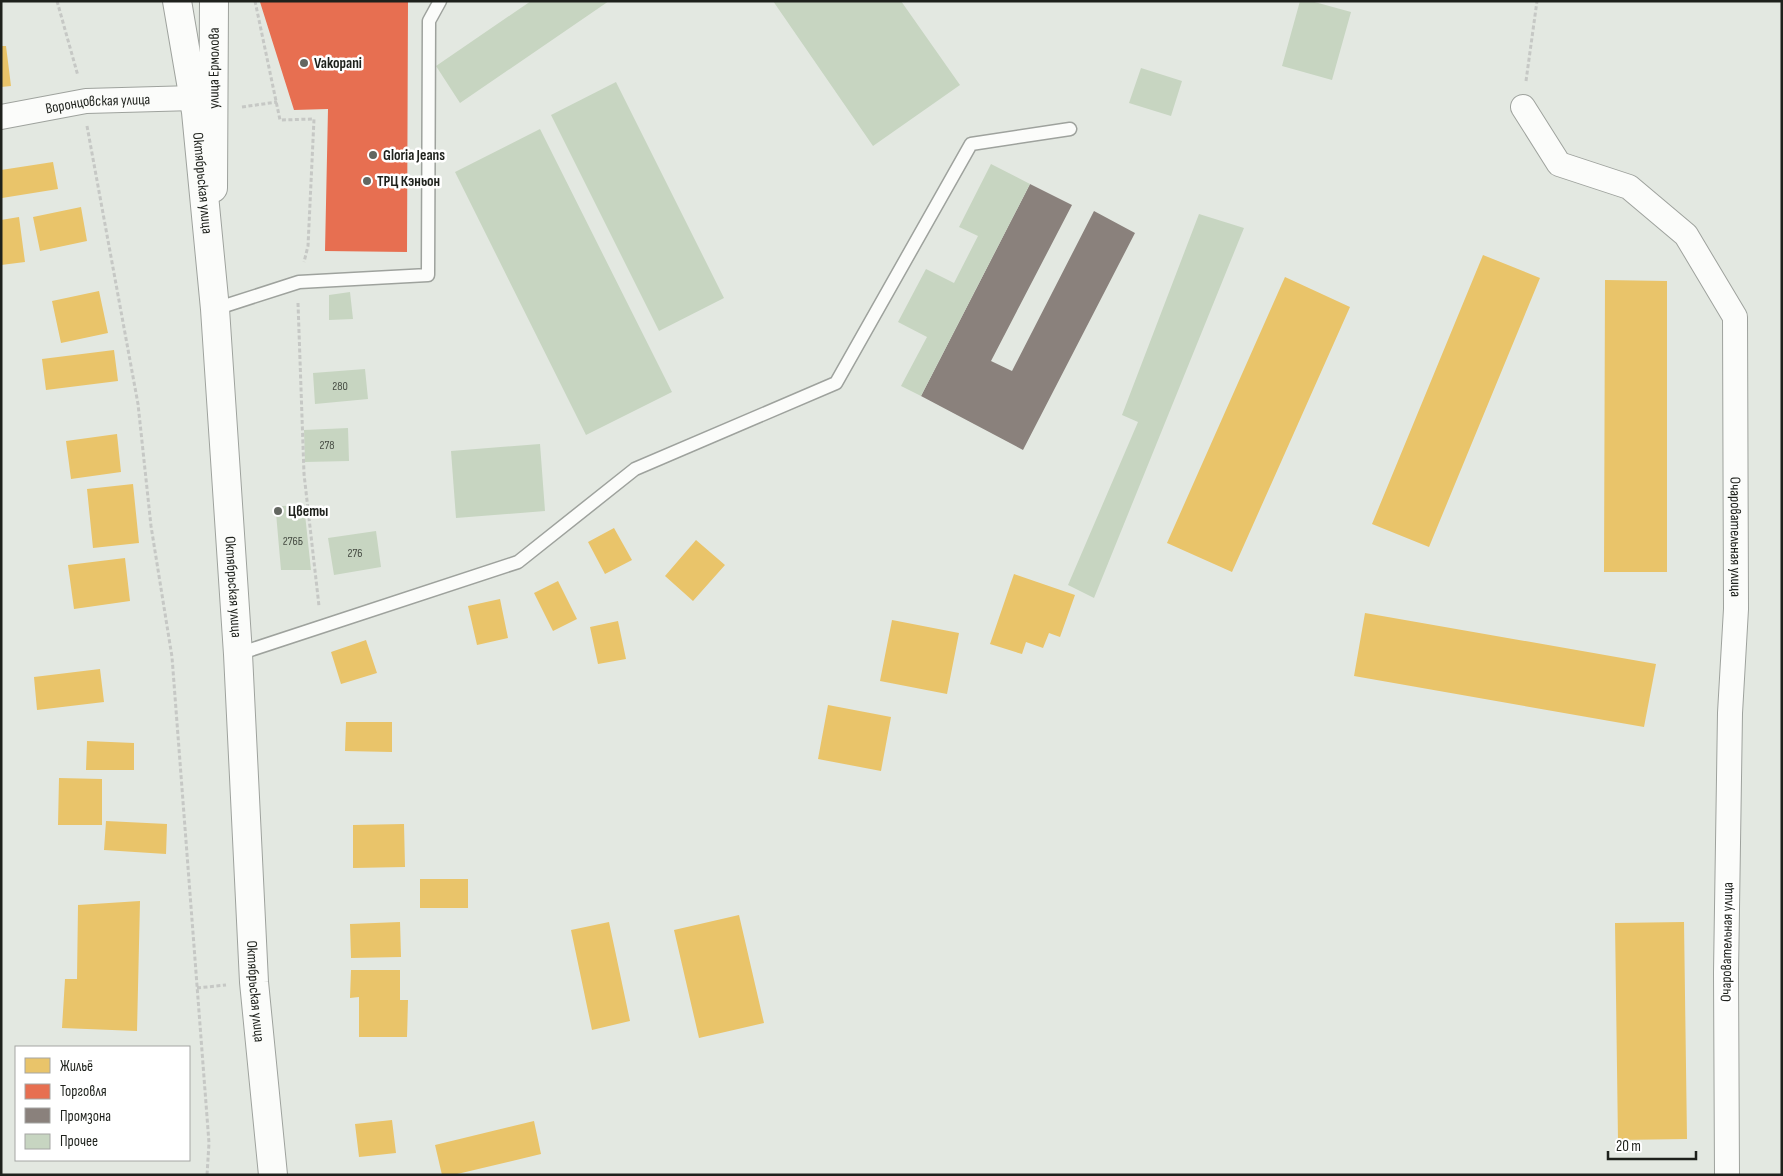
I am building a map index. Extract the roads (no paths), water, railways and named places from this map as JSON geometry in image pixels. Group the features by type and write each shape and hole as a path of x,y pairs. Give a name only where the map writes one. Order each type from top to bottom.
{"main road":[{"name":"Октябрьская улица","path":"177,1 194,98 214,297 238,654 254,982 273,1175"},
{"name":"улица Ермолова","path":"214,1 214,297"}],"street":[{"name":"Воронцовская улица","path":"1,117 86,102 194,98"},
{"name":"Очаровательная улица","path":"1523,107 1559,164 1629,187 1686,235 1735,317 1736,609 1729,751 1726,973 1727,1175"}],"lane":[{"path":"214,297 299,282 428,276 429,22 440,1"},
{"path":"238,654 518,562 635,469 836,383 971,144 1070,129"}],"place":[{"name":"Vakopani","path":"304,63"},
{"name":"Gloria Jeans","path":"373,155"},
{"name":"ТРЦ Кэньон","path":"367,181"},
{"name":"Цветы","path":"278,511"}]}
